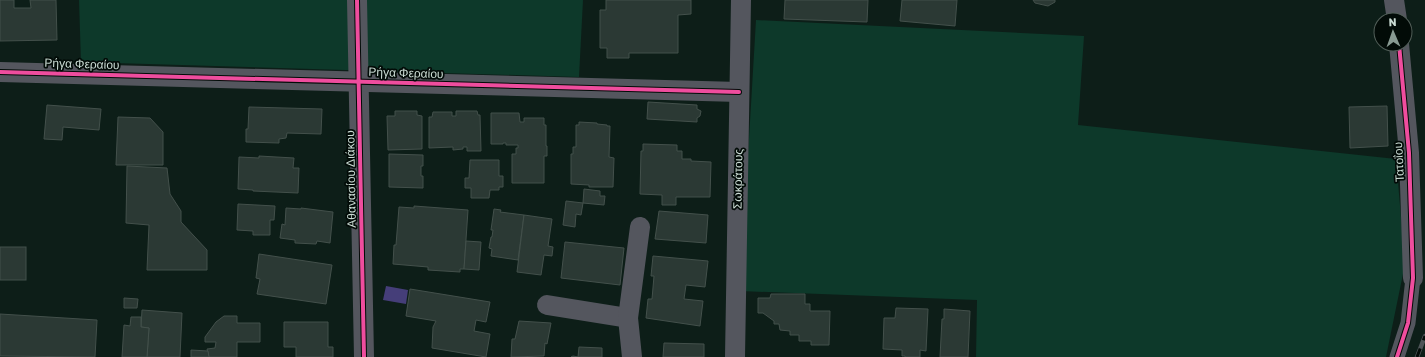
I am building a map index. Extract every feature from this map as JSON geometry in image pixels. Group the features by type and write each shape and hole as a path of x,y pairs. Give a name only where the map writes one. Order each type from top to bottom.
{"street":[{"name":"Αθανασίου Διάκου","path":"357,0 364,357"},
{"name":"Σωκράτους","path":"735,357 741,0"},
{"path":"1394,0 1396,12"},
{"name":"Τατοΐου","path":"1400,52 1409,154 1414,278"},
{"name":"Ρήγα Φεραίου","path":"0,72 739,92"},
{"path":"632,357 628,318 640,227"},
{"path":"1397,357 1408,323 1414,278"},
{"path":"547,305 628,318"}],"green space":[{"path":"79,0 583,0 579,77 81,62"},
{"path":"756,20 1084,36 1078,125 1396,159 1405,264 1386,357 976,357 977,300 740,291"}],"shaded area":[{"path":"386,286 408,290 406,304 383,300"}],"building":[{"path":"0,0 14,0 14,8 31,8 30,0 56,0 57,40 0,41"},
{"path":"606,0 691,0 691,14 678,15 678,53 629,53 629,58 607,58 607,48 600,48 600,10 606,10"},
{"path":"785,0 868,0 867,22 784,19"},
{"path":"902,0 957,0 955,26 900,21"},
{"path":"1033,0 1055,0 1055,2 1048,6 1035,3"},
{"path":"648,102 697,105 697,109 701,111 700,116 697,118 697,122 647,119"},
{"path":"47,105 101,109 99,130 63,127 62,140 44,139"},
{"path":"1387,106 1388,146 1350,148 1349,107"},
{"path":"249,107 322,109 321,134 287,133 286,138 279,139 279,143 246,142"},
{"path":"395,111 417,111 417,115 422,116 422,149 388,150 387,116 395,116"},
{"path":"456,111 477,111 478,115 480,115 481,151 467,151 467,147 453,150 453,147 429,148 429,117 432,117 433,112 452,112 452,116 456,116"},
{"path":"491,113 519,113 520,122 524,122 524,118 544,118 544,125 546,125 547,156 544,156 544,183 512,183 512,154 516,154 516,148 518,148 518,145 506,145 506,143 491,144"},
{"path":"118,117 150,118 163,132 163,165 116,165"},
{"path":"579,122 597,123 610,126 609,157 614,158 613,187 589,187 589,185 571,184 571,154 573,154 573,147 576,147 576,125 579,125"},
{"path":"643,144 677,145 677,151 682,151 682,159 711,162 710,197 676,197 676,205 662,205 662,195 640,194 641,151 643,151"},
{"path":"389,154 423,155 421,176 423,176 423,188 389,187"},
{"path":"259,156 294,158 293,168 299,168 298,193 238,189 239,157 259,158"},
{"path":"470,160 499,160 499,176 503,176 503,187 499,187 499,190 490,190 489,198 471,198 471,188 465,188 465,178 469,178"},
{"path":"127,166 167,168 170,194 181,211 181,222 207,250 207,270 147,270 149,225 126,223"},
{"path":"584,189 600,191 600,196 605,196 604,205 583,203"},
{"path":"566,201 583,203 581,215 576,214 575,227 563,225"},
{"path":"238,204 275,206 274,220 270,220 270,235 253,235 253,231 237,230"},
{"path":"414,206 468,210 464,269 460,269 460,272 428,270 428,267 393,264 399,207 414,208"},
{"path":"286,208 301,208 333,212 330,243 317,241 316,244 295,243 295,240 280,238 282,224 285,225"},
{"path":"494,209 501,210 500,212 524,215 518,260 491,256 492,249 489,248 493,230 491,230"},
{"path":"659,211 708,215 706,243 655,239"},
{"path":"524,215 552,219 548,246 553,247 552,256 544,255 541,275 517,272"},
{"path":"466,241 481,242 479,270 464,269"},
{"path":"565,242 624,248 620,285 561,278"},
{"path":"0,247 26,247 26,280 0,280"},
{"path":"259,254 332,265 326,304 257,294 260,279 256,278"},
{"path":"653,256 708,261 705,287 686,285 684,299 703,301 700,326 646,318 648,299 652,299 654,276 651,276"},
{"path":"410,289 490,302 486,322 476,320 474,331 490,334 486,357 432,348 433,327 436,321 406,316"},
{"path":"771,294 805,294 805,304 810,304 810,311 830,311 829,345 811,345 811,341 799,341 799,335 790,335 790,331 780,330 779,324 774,324 774,321 763,313 758,313 758,298 770,298"},
{"path":"124,298 138,299 137,308 124,308"},
{"path":"896,308 928,309 926,351 920,350 920,357 905,357 902,356 902,350 883,349 884,318 895,318"},
{"path":"944,309 970,311 968,357 940,357"},
{"path":"142,310 182,313 180,357 147,357 149,328 141,327"},
{"path":"0,314 97,320 95,357 0,356"},
{"path":"224,316 237,316 237,323 260,323 260,342 237,342 237,357 209,357 207,349 215,348 216,342 205,342 205,337 216,322"},
{"path":"131,317 141,317 141,327 149,328 147,357 122,357 124,325 130,326"},
{"path":"519,321 551,323 547,344 545,343 544,356 511,357 512,339 515,339"},
{"path":"284,322 328,322 328,347 333,347 333,357 296,357 296,347 284,347"},
{"path":"664,343 704,344 704,357 663,357"},
{"path":"579,347 602,348 602,357 578,357"},
{"path":"191,350 208,351 209,357 191,357"}],"railway":[{"path":"1417,357 1425,336"}],"cycle path":[{"path":"357,0 364,357"},
{"path":"1397,357 1408,323 1413,278 1409,153 1400,52"},
{"path":"0,72 739,92"}]}
